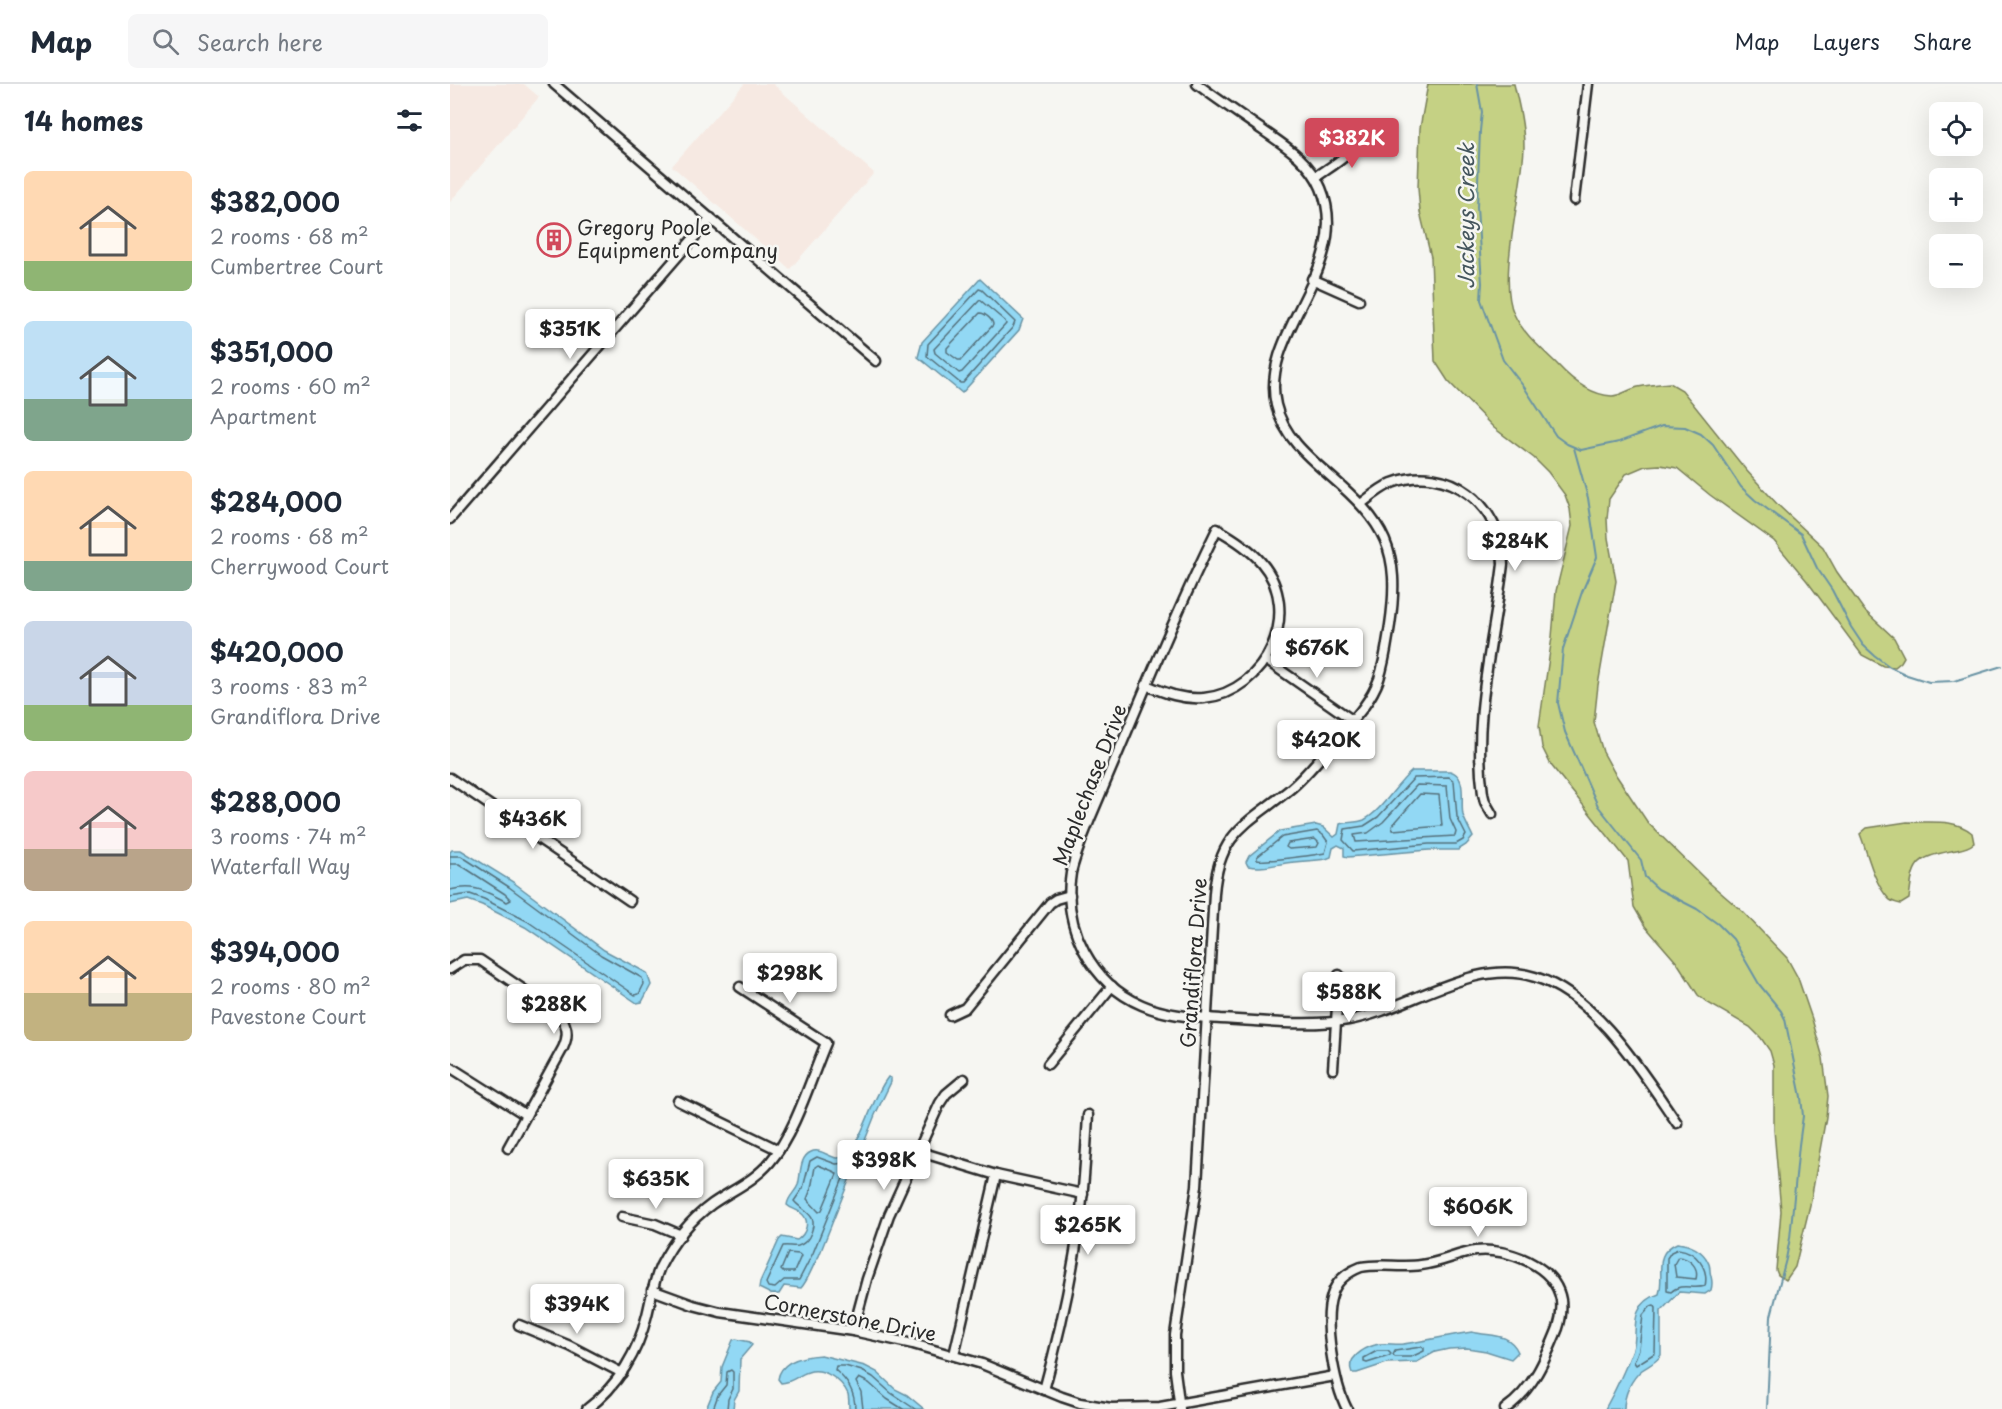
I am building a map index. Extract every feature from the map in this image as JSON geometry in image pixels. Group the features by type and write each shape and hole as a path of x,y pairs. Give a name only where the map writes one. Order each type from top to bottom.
{"street":[{"path":"554,84 876,361"},
{"name":"Grandiflora Drive","path":"1179,1406 1175,1371 1175,1335 1198,1177 1215,881 1223,852 1242,825 1300,779 1367,702 1380,676 1385,656 1393,598 1393,570 1380,530 1361,504 1297,445 1282,423 1275,403 1274,382 1278,360 1324,253 1329,226 1326,201 1316,177 1296,155 1197,84"},
{"path":"1574,200 1588,84"},
{"path":"1316,177 1341,161 1362,135"},
{"path":"450,519 711,219"},
{"path":"1312,279 1359,300"},
{"path":"1361,504 1375,492 1394,482 1415,478 1437,479 1471,495 1495,525 1502,546 1503,564 1482,701 1479,738 1483,794 1492,814"},
{"name":"Maplechase Drive","path":"1266,660 1279,625 1279,604 1273,582 1262,562 1253,553 1217,529 1166,637 1079,848 1071,873 1070,895 1074,927 1093,965 1112,986 1132,1000 1155,1010 1206,1018 1294,1023 1335,1022 1362,1018 1486,973 1510,972 1536,977 1569,995 1613,1035 1630,1055 1677,1123"},
{"path":"1146,685 1177,696 1190,698 1214,696 1243,684 1266,660 1352,720"},
{"path":"450,778 630,901"},
{"path":"950,1015 965,1008 1050,903 1070,895"},
{"path":"450,969 464,960 480,960 555,1011 564,1021 567,1031 566,1042 508,1148"},
{"path":"1333,1069 1339,975"},
{"path":"1048,1064 1112,986"},
{"path":"587,1409 610,1389 622,1373 641,1335 660,1267 681,1235 704,1211 751,1181 779,1150 790,1131 826,1043 740,987"},
{"path":"450,1067 526,1115"},
{"path":"853,1331 881,1237 917,1151 940,1102 964,1079"},
{"path":"678,1101 779,1150"},
{"path":"1044,1390 1065,1305 1083,1194 1088,1115"},
{"path":"917,1151 996,1175 1083,1194"},
{"path":"954,1355 996,1175"},
{"path":"622,1217 655,1224 681,1235"},
{"path":"1347,1409 1338,1390 1335,1376 1329,1318 1329,1305 1335,1288 1346,1275 1368,1265 1417,1266 1476,1251 1499,1251 1518,1257 1543,1272 1558,1292 1561,1309 1558,1328 1534,1379 1522,1396 1505,1409"},
{"name":"Cornerstone Drive","path":"652,1290 693,1305 720,1311 884,1337 954,1355 1080,1403 1111,1408 1179,1406 1335,1376"},
{"path":"519,1325 570,1346 622,1373"}],"shaded area":[{"path":"450,84 524,84 539,97 450,202"},
{"path":"744,84 773,84 874,173 790,269 672,166"}],"green space":[{"path":"1428,84 1514,84 1524,147 1508,279 1514,314 1528,335 1569,376 1582,386 1597,393 1615,396 1638,387 1670,383 1682,390 1746,470 1778,505 1823,547 1837,572 1864,610 1894,638 1904,657 1895,667 1883,666 1862,655 1774,541 1677,468 1660,465 1645,466 1626,474 1609,499 1608,538 1616,581 1594,722 1603,752 1648,823 1705,879 1743,912 1787,958 1798,978 1823,1058 1828,1096 1826,1117 1810,1205 1795,1267 1786,1280 1778,1275 1776,1270 1781,1211 1774,1130 1774,1065 1770,1051 1750,1027 1698,995 1678,964 1645,926 1634,907 1628,861 1551,765 1542,747 1539,726 1556,591 1572,526 1570,509 1565,495 1548,472 1534,458 1494,428 1448,381 1435,361 1431,257 1420,212 1418,188 1420,128"},
{"path":"1907,822 1941,822 1957,825 1972,833 1974,843 1966,848 1929,857 1918,864 1914,870 1909,899 1901,904 1895,903 1883,891 1875,876 1860,834 1867,828"}],"water":[{"path":"980,279 1023,319 1019,330 962,393 918,357 922,342"},
{"path":"1412,771 1450,771 1459,778 1463,815 1473,837 1466,845 1458,850 1429,850 1348,857 1344,856 1344,848 1338,845 1333,848 1331,857 1326,859 1262,867 1248,866 1246,862 1249,856 1280,831 1316,825 1323,827 1334,837 1338,834 1340,824 1358,822 1371,816"},
{"path":"461,850 513,882 604,950 647,973 651,985 642,1002 637,1003 525,927 482,905 468,900 450,904 450,852"},
{"path":"888,1077 891,1078 891,1082 875,1115 819,1256 806,1281 801,1288 784,1286 779,1294 771,1294 759,1288 779,1240 782,1237 797,1240 805,1231 807,1223 804,1216 787,1205 798,1185 804,1158 815,1151 837,1158 845,1155 864,1127"},
{"path":"1677,1243 1695,1248 1706,1258 1710,1267 1711,1290 1705,1294 1679,1292 1661,1311 1661,1355 1642,1370 1631,1383 1624,1409 1605,1409 1633,1349 1638,1312 1647,1301 1659,1294 1662,1258 1669,1247"},
{"path":"1472,1332 1504,1338 1510,1341 1518,1352 1511,1359 1486,1351 1467,1348 1449,1349 1435,1352 1417,1362 1387,1363 1352,1373 1353,1359 1361,1351 1371,1346 1403,1344"},
{"path":"733,1340 750,1342 752,1345 740,1359 739,1391 734,1400 733,1409 706,1409 713,1392 721,1382 722,1367"},
{"path":"821,1355 865,1366 877,1372 895,1389 907,1395 924,1409 849,1409 848,1394 845,1389 837,1380 820,1371 808,1372 785,1383 781,1383 778,1379 788,1363 808,1356"}],"waterway":[{"name":"Jackeys Creek","path":"1477,84 1482,112 1477,207 1481,300 1503,360 1556,436 1581,450 1619,442 1662,426 1685,427 1701,434 1713,445 1741,487 1801,534 1817,568 1832,590 1851,627 1863,645 1874,655 1890,667 1929,682 1954,681 2002,666"},
{"path":"1574,448 1588,498 1597,557 1582,592 1563,649 1558,703 1565,732 1598,806 1641,860 1645,877 1658,889 1697,909 1718,924 1733,939 1759,984 1781,1011 1785,1019 1801,1097 1803,1116 1790,1238 1771,1316 1767,1409"}],"place":[{"name":"Gregory Poole Equipment Company","path":"554,240"}]}
